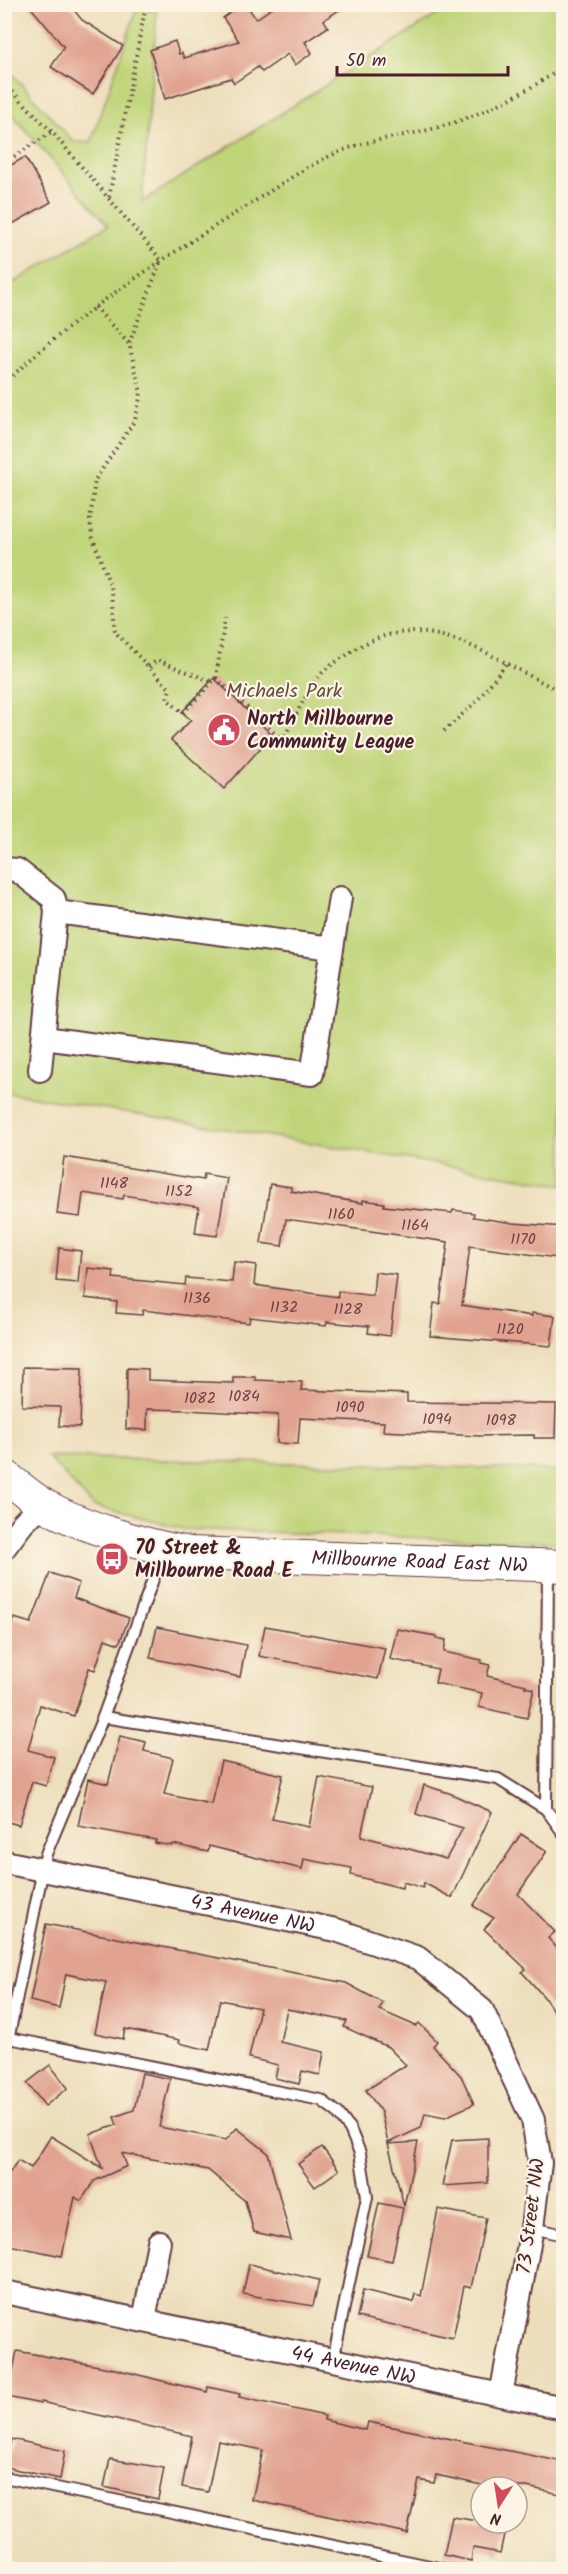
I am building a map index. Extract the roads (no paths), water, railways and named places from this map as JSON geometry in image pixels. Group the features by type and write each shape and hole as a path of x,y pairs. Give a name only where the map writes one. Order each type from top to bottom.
{"street":[{"path":"4,869 17,870 54,899 56,912 40,1070"},
{"path":"44,1038 312,1074 340,898"},
{"path":"56,912 332,948"},
{"name":"Millbourne Road East NW","path":"4,1475 42,1504 90,1524 164,1549 190,1553 556,1566"},
{"path":"4,1548 42,1504"},
{"name":"43 Avenue NW","path":"4,1862 336,1930 418,1958 482,2010"},
{"name":"73 Street NW","path":"482,2010 532,2120 540,2163 532,2228 501,2395"},
{"path":"144,2320 159,2242"},
{"name":"44 Avenue NW","path":"4,2292 564,2408"}],"lane":[{"path":"4,2060 41,1870 103,1717 164,1549"},
{"path":"546,1809 556,1566"},
{"path":"103,1717 316,1752 461,1771 498,1779 546,1809 564,1834"},
{"path":"9,2038 321,2100 338,2112 350,2129 360,2153 367,2197 333,2361"},
{"path":"532,2228 564,2235"},
{"path":"4,2477 449,2570"}],"place":[{"name":"North Millbourne Community League","path":"224,730"},
{"name":"70 Street & Millbourne Road E","path":"112,1559"}],"park label":[{"name":"Michaels Park","path":"284,690"}]}
